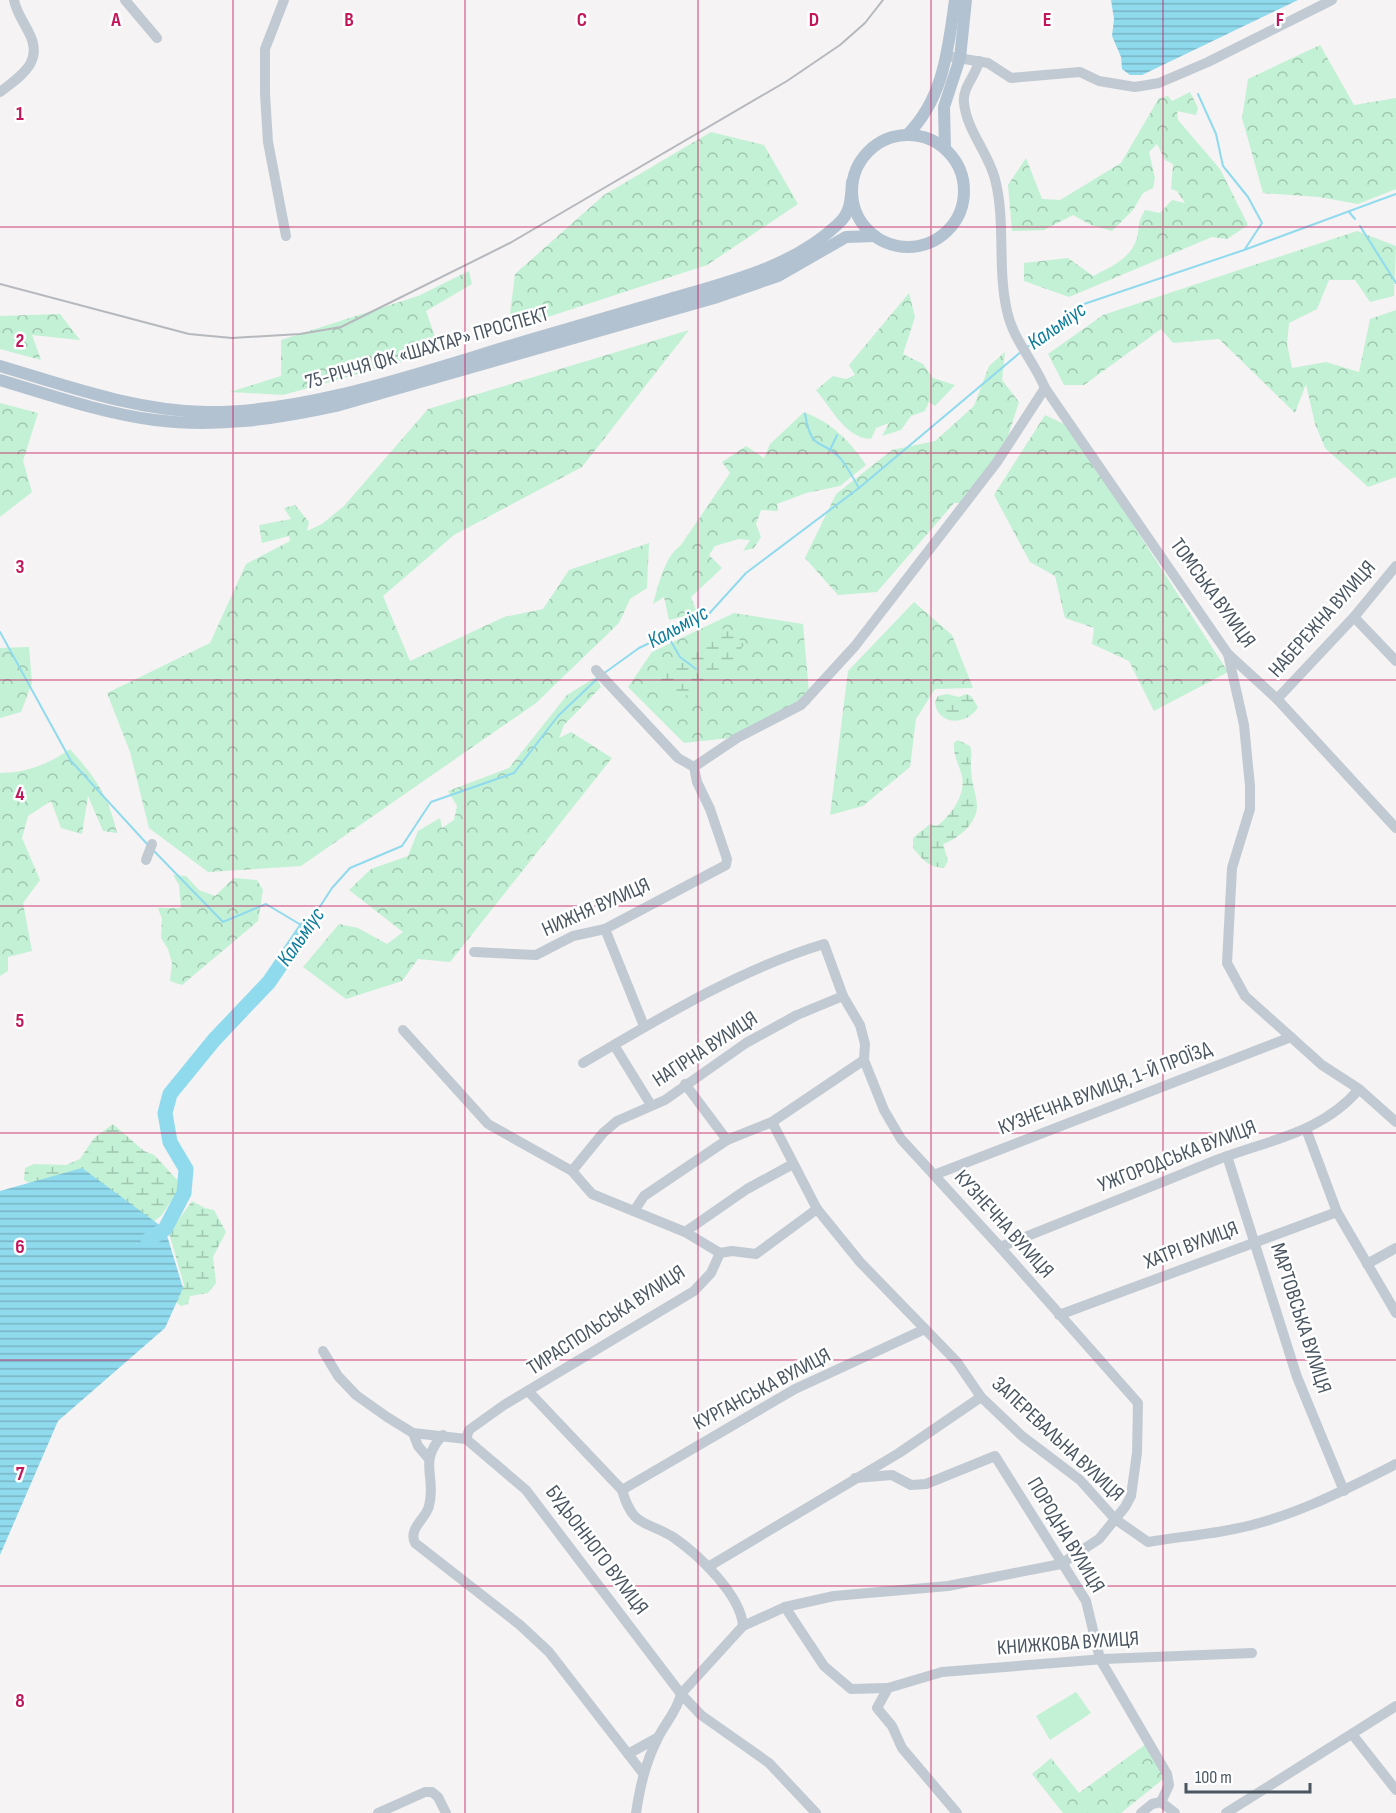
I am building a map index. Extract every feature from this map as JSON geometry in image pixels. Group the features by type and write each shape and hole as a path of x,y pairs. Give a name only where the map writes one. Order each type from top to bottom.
{"main road":[{"path":"907,135 929,108 953,58 954,0"},
{"path":"945,149 944,107 966,0"},
{"path":"907,135 927,138 945,149 961,175 964,190 956,219 946,232 919,246 889,243 875,236 856,212 852,182 857,167 872,148 892,137 907,135"},
{"name":"75-РІЧЧЯ ФК «ШАХТАР» ПРОСПЕКТ","path":"0,366 108,399 160,408 207,412 298,404 401,377 772,266 820,239 845,216 850,203 852,182"},
{"name":"75-РІЧЧЯ ФК «ШАХТАР» ПРОСПЕКТ","path":"0,380 102,410 156,420 245,422 290,416 393,390 752,286 800,266 846,237 875,236"}],"street":[{"path":"0,92 32,66 35,53 31,36 14,0"},
{"path":"125,0 157,38"},
{"path":"284,0 265,49 265,94 268,142 286,236"},
{"path":"953,58 988,63 1011,78 1080,72 1121,86 1159,83 1332,0"},
{"name":"ТОМСЬКА ВУЛИЦЯ","path":"979,61 965,90 963,101 967,117 996,182 1004,293 1016,338 1046,388 1228,654 1277,699 1396,828"},
{"path":"596,670 678,758 694,767 737,738 801,705 855,646 997,462 1046,388"},
{"name":"НАБЕРЕЖНА ВУЛИЦЯ","path":"1277,699 1354,617 1396,566"},
{"path":"1354,617 1396,661"},
{"path":"1228,654 1244,725 1250,808 1232,868 1227,963 1245,996 1322,1065 1359,1089 1396,1122"},
{"name":"НИЖНЯ ВУЛИЦЯ","path":"474,952 536,955 573,936 605,929 726,865 727,859 710,809 697,783 694,767"},
{"path":"146,860 152,844"},
{"path":"583,1063 644,1026 605,929"},
{"name":"КУЗНЕЧНА ВУЛИЦЯ","path":"644,1026 704,994 797,952 824,944 843,996 860,1025 865,1044 864,1060 884,1110 901,1139 1138,1403 1135,1478 1125,1507 1099,1539 1061,1564"},
{"name":"НАГІРНА ВУЛИЦЯ","path":"572,1171 603,1133 617,1121 665,1100 746,1043 797,1015 843,996"},
{"path":"403,1030 488,1124 572,1171 592,1194 685,1232 720,1253 732,1251 756,1254 817,1209"},
{"name":"КУЗНЕЧНА ВУЛИЦЯ, 1-Й ПРОЇЗД","path":"934,1175 1291,1037"},
{"path":"614,1045 651,1105"},
{"path":"634,1211 644,1196 727,1140 772,1122 864,1060"},
{"path":"685,1084 727,1140"},
{"name":"УЖГОРОДСЬКА ВУЛИЦЯ","path":"1000,1247 1227,1156 1306,1129 1345,1106 1359,1089"},
{"name":"ЗАПЕРЕВАЛЬНА ВУЛИЦЯ","path":"772,1122 817,1209 860,1262 957,1362 981,1397 1022,1436 1080,1480 1115,1519 1148,1542 1236,1529 1286,1514 1344,1491 1396,1464"},
{"path":"1306,1129 1337,1212 1396,1313"},
{"name":"МАРТОВСЬКА ВУЛИЦЯ","path":"1227,1156 1298,1377 1344,1491"},
{"path":"685,1232 747,1189 793,1164"},
{"name":"ХАТРІ ВУЛИЦЯ","path":"1059,1315 1337,1212"},
{"path":"1367,1264 1396,1248"},
{"name":"ТИРАСПОЛЬСЬКА ВУЛИЦЯ","path":"466,1439 469,1430 484,1419 694,1291 711,1273 720,1253"},
{"name":"КУРГАНСЬКА ВУЛИЦЯ","path":"622,1490 795,1389 925,1329"},
{"path":"323,1351 338,1376 356,1395 413,1432 466,1439"},
{"path":"529,1392 622,1490 627,1507 642,1524 672,1537 708,1566 735,1600 742,1613 743,1626"},
{"name":"ПОРОДНА ВУЛИЦЯ","path":"708,1566 899,1453 981,1397"},
{"path":"413,1432 418,1446 429,1459"},
{"path":"443,1435 431,1449 429,1507 412,1537 415,1543 520,1625 549,1652 642,1773"},
{"name":"БУДЬОННОГО ВУЛИЦЯ","path":"466,1439 526,1490 681,1694 701,1715 769,1763 816,1813"},
{"name":"ПОРОДНА ВУЛИЦЯ","path":"855,1478 892,1475 911,1485 926,1484 995,1456 1086,1601 1100,1659 1167,1774 1169,1785 1161,1802"},
{"path":"636,1813 642,1773 658,1738 679,1704 681,1694 743,1626 785,1607 834,1596 948,1586 1061,1564"},
{"name":"КНИЖКОВА ВУЛИЦЯ","path":"785,1607 824,1666 851,1689 888,1688 942,1672 1100,1659 1252,1653"},
{"path":"888,1688 877,1708 892,1726 902,1748 957,1813"},
{"path":"1227,1813 1396,1706"},
{"path":"1352,1734 1396,1790"},
{"path":"628,1754 658,1738"},
{"path":"378,1813 425,1792 432,1792 446,1813"},
{"path":"1142,1813 1152,1804 1161,1802 1175,1813"}],"green space":[{"path":"1320,45 1354,105 1396,98 1396,189 1358,204 1319,197 1263,193 1242,118 1248,79"},
{"path":"1190,92 1198,108 1196,115 1177,111 1178,120 1220,169 1248,225 1227,239 1212,237 1069,297 1024,281 1024,263 1068,258 1093,276 1113,266 1130,252 1137,238 1145,210 1160,213 1172,200 1185,203 1177,191 1171,189 1173,164 1165,160 1157,144 1149,152 1155,178 1153,188 1143,193 1133,210 1112,231 1091,225 1073,215 1044,230 1012,231 1008,185 1026,158 1042,199 1060,200 1121,163 1159,98 1168,96 1172,101"},
{"path":"711,132 764,145 798,204 707,265 508,330 515,274 604,195"},
{"path":"1357,231 1396,246 1394,296 1370,302 1355,280 1329,280 1317,309 1289,323 1287,344 1292,368 1326,362 1359,372 1370,319 1396,310 1396,477 1368,487 1325,448 1315,424 1306,384 1295,413 1219,339 1173,343 1161,329 1084,385 1064,385 1048,354 1103,315"},
{"path":"469,271 472,284 426,311 440,351 283,395 230,392 281,376 281,340 418,296"},
{"path":"909,293 915,317 903,354 923,364 933,378 955,385 935,406 929,402 925,411 911,416 901,430 882,436 889,423 876,428 871,439 862,437 846,428 816,390 833,376 846,379 855,375 849,365"},
{"path":"60,314 80,340 32,335 41,360 0,349 0,316"},
{"path":"689,330 582,467 454,535 383,596 410,661 504,617 543,609 569,570 649,543 647,588 630,599 619,623 536,703 301,866 208,872 149,828 130,752 107,693 210,643 246,564 290,541 289,536 262,543 259,525 291,519 284,508 295,505 309,522 307,531 322,524 344,506 428,409"},
{"path":"1005,352 1002,380 1019,402 1005,445 962,503 954,503 877,592 838,595 805,558 836,494 892,450 935,441 974,406 989,366"},
{"path":"0,403 38,413 23,461 32,492 0,517"},
{"path":"804,412 814,416 840,434 866,465 840,486 806,493 777,504 778,511 761,510 756,524 761,537 754,548 743,551 750,540 739,539 715,546 709,555 722,568 691,597 697,613 669,620 664,597 653,604 660,580 670,556 681,545 730,473 722,462 746,446 764,458 770,444"},
{"path":"1045,415 1070,427 1228,672 1154,711 1129,661 1092,644 1094,628 1065,618 1055,576 1030,562 994,495"},
{"path":"914,602 952,635 973,688 935,689 916,719 910,767 863,806 830,815 848,671"},
{"path":"734,613 803,624 810,704 729,738 684,743 628,687 652,652"},
{"path":"728,626 744,645 723,671 707,685 677,698 647,677"},
{"path":"29,647 32,683 21,712 0,718 0,648"},
{"path":"596,677 601,687 564,725 559,738 571,732 612,758 450,962 418,959 402,981 346,999 303,967 339,924 358,928 387,944 403,932 349,890 371,869 408,856 418,831 440,818 442,828 454,820 457,806 448,791 509,768 567,695"},
{"path":"947,694 959,697 966,694 971,696 978,707 967,718 953,721 947,719 941,716 935,702 938,696"},
{"path":"958,740 970,746 971,774 977,807 973,820 965,830 943,844 948,861 944,868 926,862 913,848 913,838 930,824 937,826 952,810 960,797 963,783 954,748 954,743"},
{"path":"70,749 100,788 110,809 117,833 103,831 88,796 82,834 61,828 51,801 28,816 22,838 40,880 23,903 32,951 8,957 8,971 0,976 0,773 37,767"},
{"path":"173,875 186,876 199,890 215,896 234,878 257,880 263,890 258,921 182,985 170,981 172,963 168,949 161,938 162,919 158,908 181,908 179,885"},
{"path":"113,1124 144,1151 154,1155 182,1185 161,1216 145,1228 41,1190 24,1180 25,1168 34,1164 66,1165 80,1159 94,1138"},
{"path":"192,1201 214,1210 226,1232 213,1257 216,1283 208,1293 190,1296 188,1304 181,1306 173,1300 184,1285 169,1233"},
{"path":"1076,1692 1091,1713 1050,1740 1036,1716"},
{"path":"1146,1744 1167,1776 1121,1813 1063,1813 1032,1774 1051,1758 1079,1793"}],"water":[{"path":"1111,0 1298,0 1142,75 1130,75 1122,69 1121,57 1112,36 1114,19"},
{"path":"82,1168 165,1229 183,1288 165,1328 58,1421 0,1555 0,1191"}],"waterway":[{"path":"1198,94 1216,134 1223,166 1248,197 1262,223 1245,249"},
{"name":"Кальміус","path":"1026,348 1084,304 1244,250 1396,194"},
{"path":"1349,212 1355,219"},
{"path":"1360,226 1396,283"},
{"name":"Кальміус","path":"603,674 639,648 707,616 746,573 859,488 1022,351"},
{"path":"805,414 814,440 841,459 859,488"},
{"path":"830,450 837,435"},
{"path":"0,632 71,761 148,845"},
{"path":"666,633 680,657 696,669"},
{"name":"Кальміус","path":"154,851 223,922 266,904 306,928 332,888 350,868 402,846 431,802 514,773 558,716 599,677"},
{"name":"Кальміус","path":"148,1240 165,1229 184,1193 186,1169 170,1142 165,1113 170,1094 214,1040 269,982 306,928"}],"railway":[{"path":"0,284 189,334 232,338 300,334 341,327 510,243 787,81 840,45 865,23 883,0"}]}
